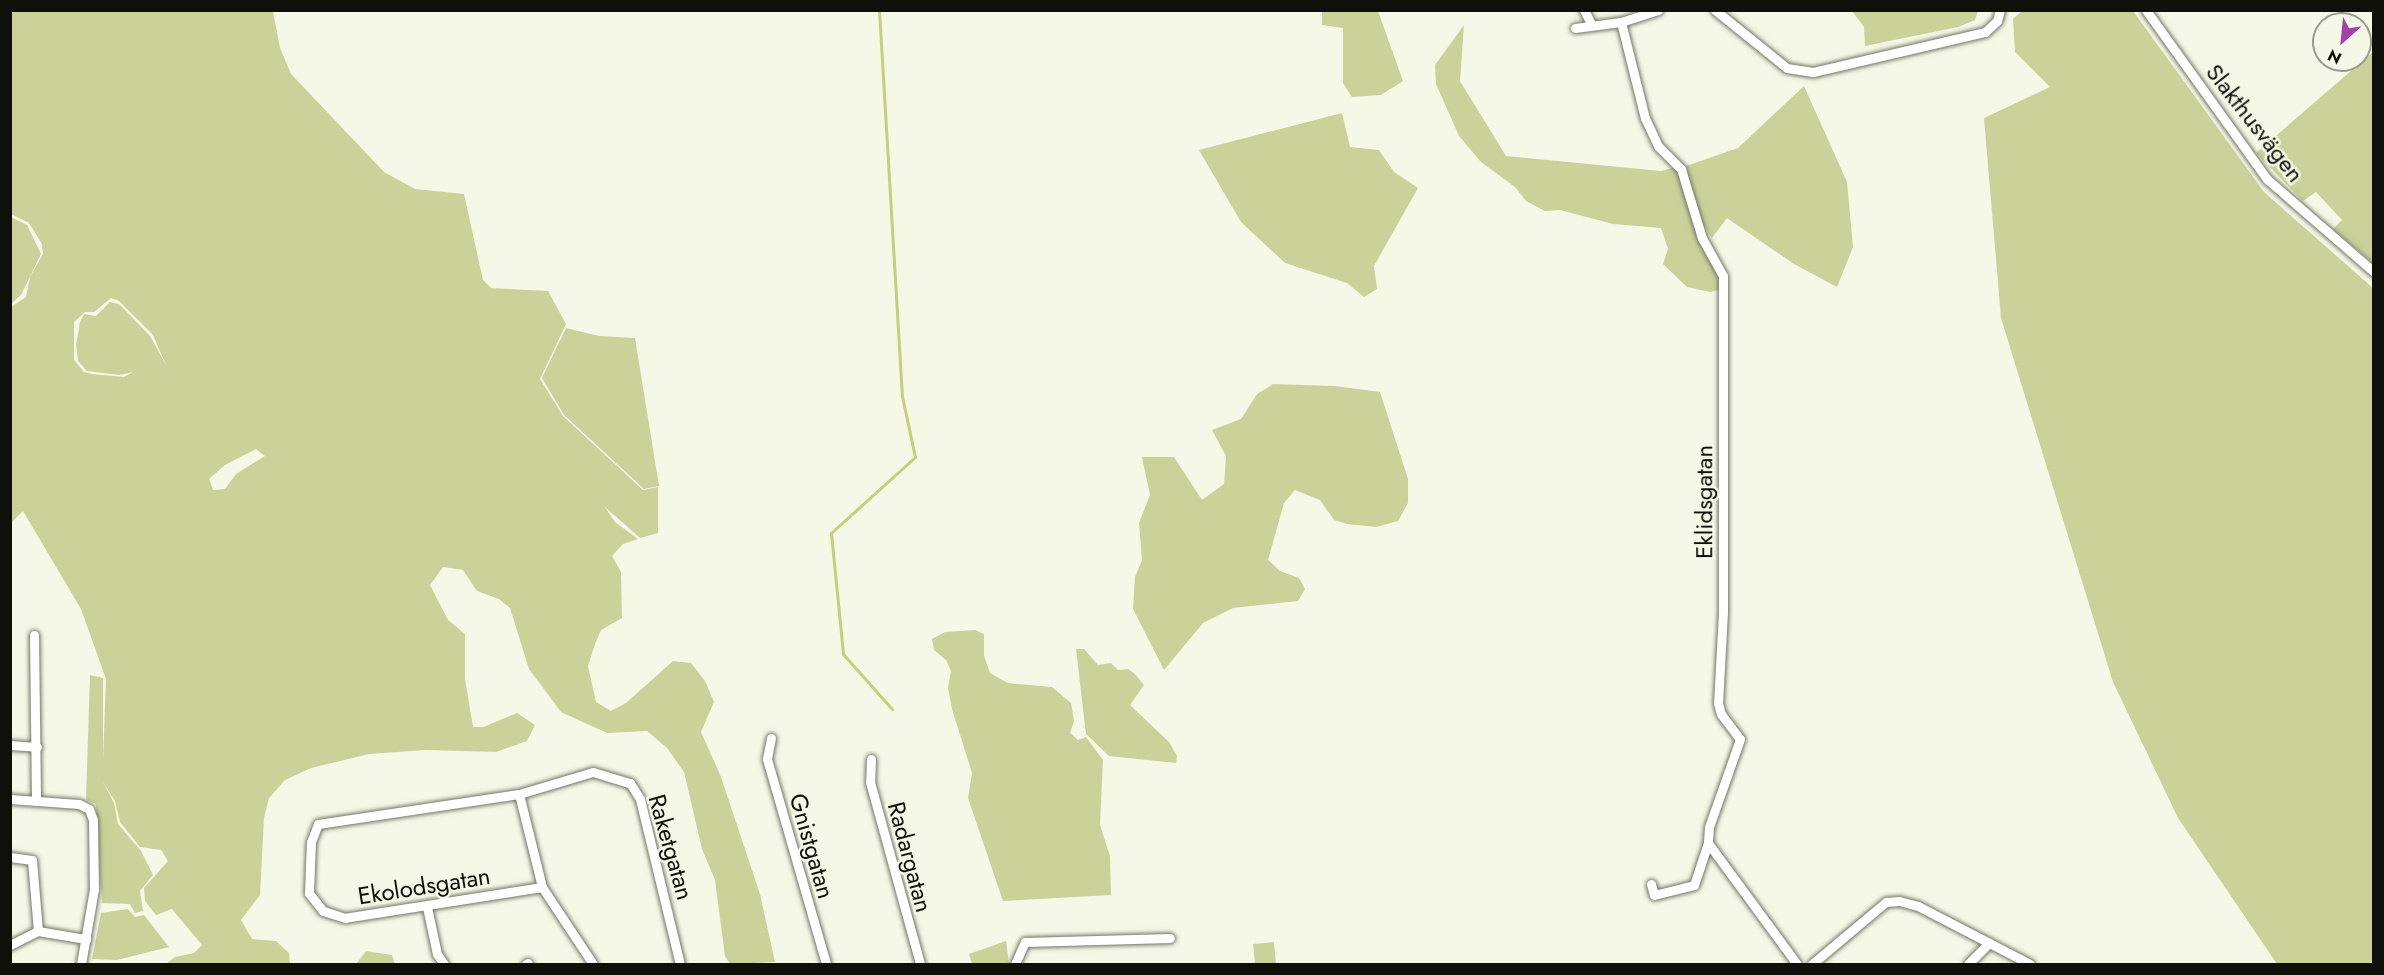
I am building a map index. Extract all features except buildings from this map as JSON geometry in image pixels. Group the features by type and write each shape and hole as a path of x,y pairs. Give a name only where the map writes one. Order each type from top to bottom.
{"street":[{"path":"1584,10 1591,24"},
{"path":"1575,28 1591,24 1621,22 1658,10"},
{"path":"1715,10 1787,68 1813,72 1985,32 1997,21 2000,10"},
{"name":"Slakthusvägen","path":"2146,10 2267,179 2373,272"},
{"name":"Eklidsgatan","path":"1621,22 1645,118 1658,146 1681,169 1698,230 1723,276 1723,612 1718,703 1721,714 1740,739 1708,827 1708,843"},
{"path":"34,635 36,801"},
{"name":"Gnistgatan","path":"771,738 767,759 826,964"},
{"path":"10,745 37,747"},
{"name":"Radargatan","path":"871,759 870,782 920,964"},
{"name":"Raketgatan","path":"519,794 593,772 630,783 640,799 680,964"},
{"path":"519,794 542,887 593,964"},
{"name":"Ekolodsgatan","path":"519,794 318,824 311,842 309,893 323,911 345,918 428,907 542,887"},
{"path":"10,799 79,804 89,809 93,820 94,889 81,964"},
{"path":"1651,884 1654,895 1694,885 1708,843"},
{"path":"1708,843 1797,964"},
{"path":"10,857 32,860 38,931"},
{"path":"1812,964 1886,902 1918,906 2030,964"},
{"path":"428,907 437,954 444,964"},
{"path":"10,945 38,931 86,939"},
{"path":"1014,964 1025,942 1170,938"},
{"path":"1968,964 1989,943"}],"green space":[{"path":"11,10 273,11 280,48 291,74 384,172 415,189 464,194 483,280 491,288 548,291 566,324 540,379 563,416 643,490 658,487 658,533 640,538 605,507 615,522 638,539 623,544 612,556 621,572 622,618 601,630 588,666 596,702 611,711 626,703 673,661 691,663 705,681 714,702 701,732 721,777 760,894 775,962 730,964 725,956 715,880 702,849 684,772 667,748 647,731 607,733 561,712 529,669 510,608 499,599 477,591 463,570 443,567 430,585 448,620 465,634 465,679 473,727 483,727 517,713 535,725 527,741 496,752 426,750 369,754 311,768 285,780 269,798 264,818 260,895 241,920 252,939 276,941 289,953 290,964 166,964 175,957 194,953 202,945 172,909 156,915 145,901 144,888 168,861 161,850 140,847 120,822 115,801 103,782 114,803 118,824 141,851 153,875 140,891 143,911 135,913 130,904 102,903 96,804 86,800 90,675 103,678 103,759 106,679 81,609 23,511 11,523 11,307 26,297 30,277 43,254 42,244 29,223 11,214","holes":["111,298 119,301 153,335 166,365 150,336 119,304 110,302 96,316 84,314 80,322 76,345 78,361 87,371 119,375 133,372 124,377 92,374 84,372 74,360 74,322 85,312 94,312","256,449 265,456 236,474 225,489 213,490 209,479 225,465"]},
{"path":"1322,11 1378,11 1403,81 1381,95 1352,97 1343,83 1343,28 1322,25"},
{"path":"1852,11 1978,11 1975,20 1958,27 1865,46 1864,27"},
{"path":"2022,11 2133,11 2264,192 2373,288 2373,964 2277,964 2178,818 2113,682 2001,318 1984,118 2050,87 2015,52 2013,19"},
{"path":"1464,25 1460,81 1506,156 1661,171 1676,167 1721,275 1721,289 1710,292 1687,287 1663,264 1668,249 1661,228 1613,224 1560,210 1545,211 1526,201 1515,187 1481,162 1459,136 1436,84 1435,65"},
{"path":"2372,53 2373,263 2333,229 2342,220 2316,192 2303,201 2256,153 2350,72 2372,72"},
{"path":"1804,86 1847,182 1853,247 1837,287 1794,264 1727,218 1712,238 1697,216 1686,166 1738,148"},
{"path":"1342,113 1350,147 1379,150 1394,172 1418,188 1374,266 1377,289 1364,297 1347,283 1285,263 1241,222 1199,150"},
{"path":"11,217 27,225 41,254 21,295 11,304"},
{"path":"566,328 599,336 635,338 659,486 644,489 564,415 542,378"},
{"path":"1273,384 1335,386 1380,392 1408,479 1408,503 1398,521 1376,527 1347,524 1334,520 1320,500 1295,490 1284,503 1268,560 1280,571 1299,578 1305,589 1298,601 1233,608 1203,623 1164,670 1133,609 1135,577 1142,560 1139,523 1150,495 1142,457 1174,457 1202,500 1224,484 1226,456 1212,430 1241,419 1257,394"},
{"path":"975,630 984,634 984,656 990,673 1008,683 1052,687 1071,703 1074,721 1070,733 1078,740 1086,737 1103,760 1100,825 1110,856 1111,895 1003,901 968,798 972,773 952,709 948,688 951,671 946,660 934,650 932,639 945,632"},
{"path":"1076,649 1084,649 1098,665 1111,663 1118,670 1128,669 1135,674 1144,685 1130,705 1169,742 1177,756 1176,763 1109,756 1086,734"},
{"path":"128,909 135,917 144,915 169,947 117,960 92,959 101,913"},
{"path":"1006,941 1009,964 972,964 969,954"},
{"path":"1274,942 1276,964 1255,964 1253,944"},
{"path":"366,951 392,955 395,964 356,964"}],"waterway":[{"path":"879,10 902,396 915,457 831,533 843,654 892,709"}]}
